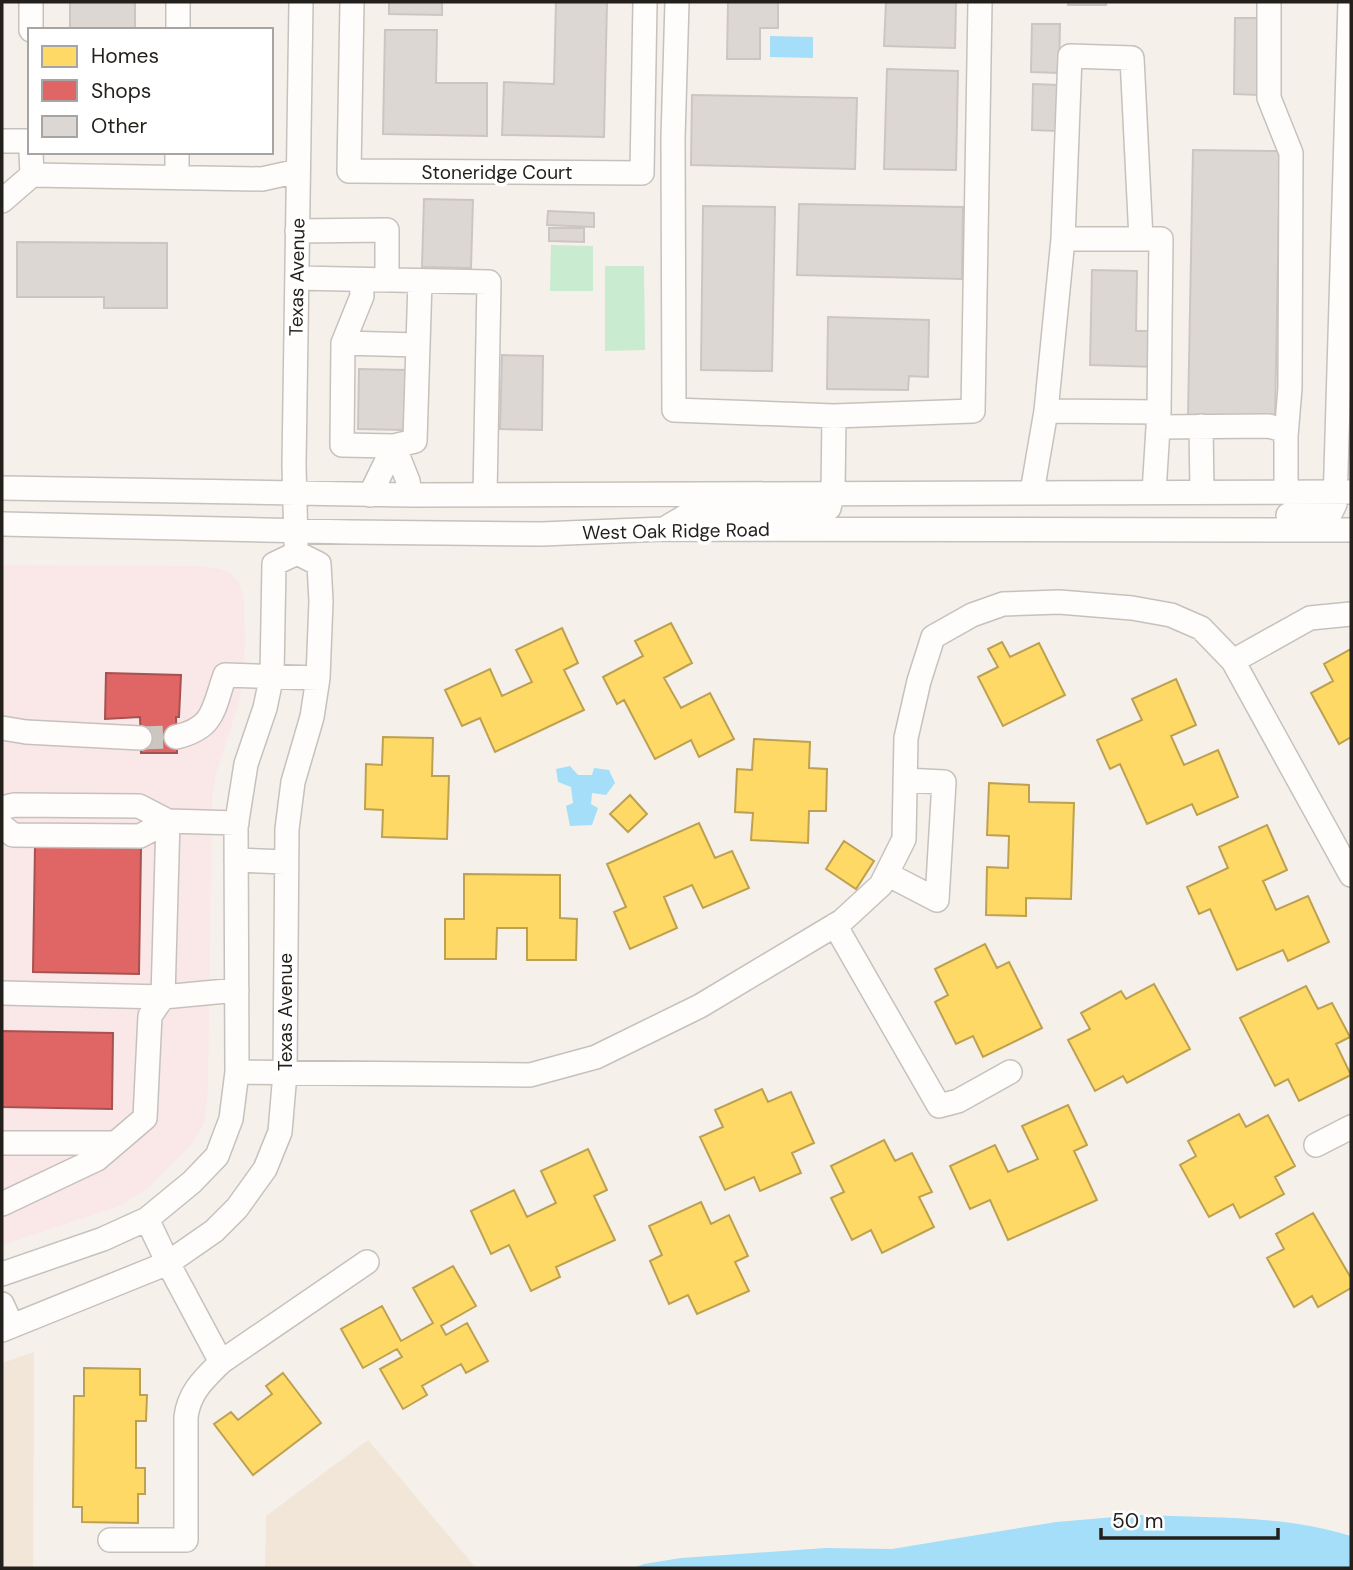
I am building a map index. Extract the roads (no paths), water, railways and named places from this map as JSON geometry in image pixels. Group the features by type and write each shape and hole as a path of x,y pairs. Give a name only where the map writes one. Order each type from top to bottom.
{"street":[{"path":"31,2 31,28"},
{"path":"178,2 178,28"},
{"name":"Texas Avenue","path":"7,1328 168,1264 214,1231 237,1208 265,1169 280,1132 285,1073 285,862 293,782 312,717 318,678 321,601 319,564 296,541 301,2"},
{"name":"Stoneridge Court","path":"352,2 349,171 642,173 645,2"},
{"path":"677,2 673,138 674,410 834,416 973,411 980,2"},
{"path":"1269,2 1269,98 1291,153 1290,388 1286,436 1286,492"},
{"path":"1221,530 1251,516 1331,512 1343,492 1350,2"},
{"path":"1032,492 1046,411 1063,239 1070,56 1132,58 1141,239"},
{"path":"2,141 28,141"},
{"path":"177,154 177,177"},
{"path":"2,201 32,163 177,177 262,179 299,171"},
{"path":"298,231 387,230 387,280"},
{"path":"1063,239 1161,239 1159,419 1154,492"},
{"path":"297,278 489,282 485,495"},
{"path":"362,280 362,296 343,343 342,445 394,446 415,441 420,281"},
{"path":"343,343 418,345"},
{"path":"1046,411 1159,419 1201,426 1269,426 1279,429 1286,436"},
{"path":"664,529 691,513 821,513 832,504 834,492 834,416"},
{"path":"1201,426 1202,492"},
{"path":"370,495 394,446"},
{"path":"394,446 408,481 410,495"},
{"name":"West Oak Ridge Road","path":"2,488 370,495 1343,492"},
{"name":"West Oak Ridge Road","path":"2,524 296,541 664,529 1351,530"},
{"path":"2,1274 103,1238 147,1219 192,1182 217,1156 231,1119 237,1072 237,823 246,764 265,708 272,675 274,564 296,541"},
{"path":"237,1072 530,1075 596,1057 689,1012 835,925 881,885 904,839 906,738 919,681 933,637 972,615 1003,604 1059,602 1132,608 1171,615 1201,628 1233,661 1351,875"},
{"path":"1233,661 1310,618 1351,614"},
{"path":"176,737 195,733 205,726 225,675 318,678"},
{"path":"2,728 26,732 141,737"},
{"path":"887,874 937,900 944,782 905,780"},
{"path":"2,808 14,805 139,806 168,821 237,823"},
{"path":"2,826 13,835 140,836 168,821"},
{"path":"2,1204 97,1159 145,1118 150,1016 163,997 168,821"},
{"path":"236,860 285,862"},
{"path":"835,925 939,1106 958,1101 1010,1072"},
{"path":"2,993 163,997 237,990"},
{"path":"1317,1145 1351,1126"},
{"path":"2,1143 115,1143"},
{"path":"147,1219 221,1363"},
{"path":"110,1540 186,1540 186,1417 188,1401 197,1387 221,1363 367,1262"},
{"path":"2,1304 7,1328"}],"water":[{"path":"770,36 813,37 813,58 770,57"},
{"path":"570,766 578,775 592,775 594,768 609,770 615,783 606,795 592,793 591,804 598,808 592,825 570,826 566,806 573,803 571,787 558,782 556,769"},
{"path":"1139,1515 1273,1521 1326,1529 1351,1536 1351,1568 633,1568 681,1558 825,1548 892,1549 1056,1522"}],"tunnel":[{"path":"140,738 176,737"}]}
